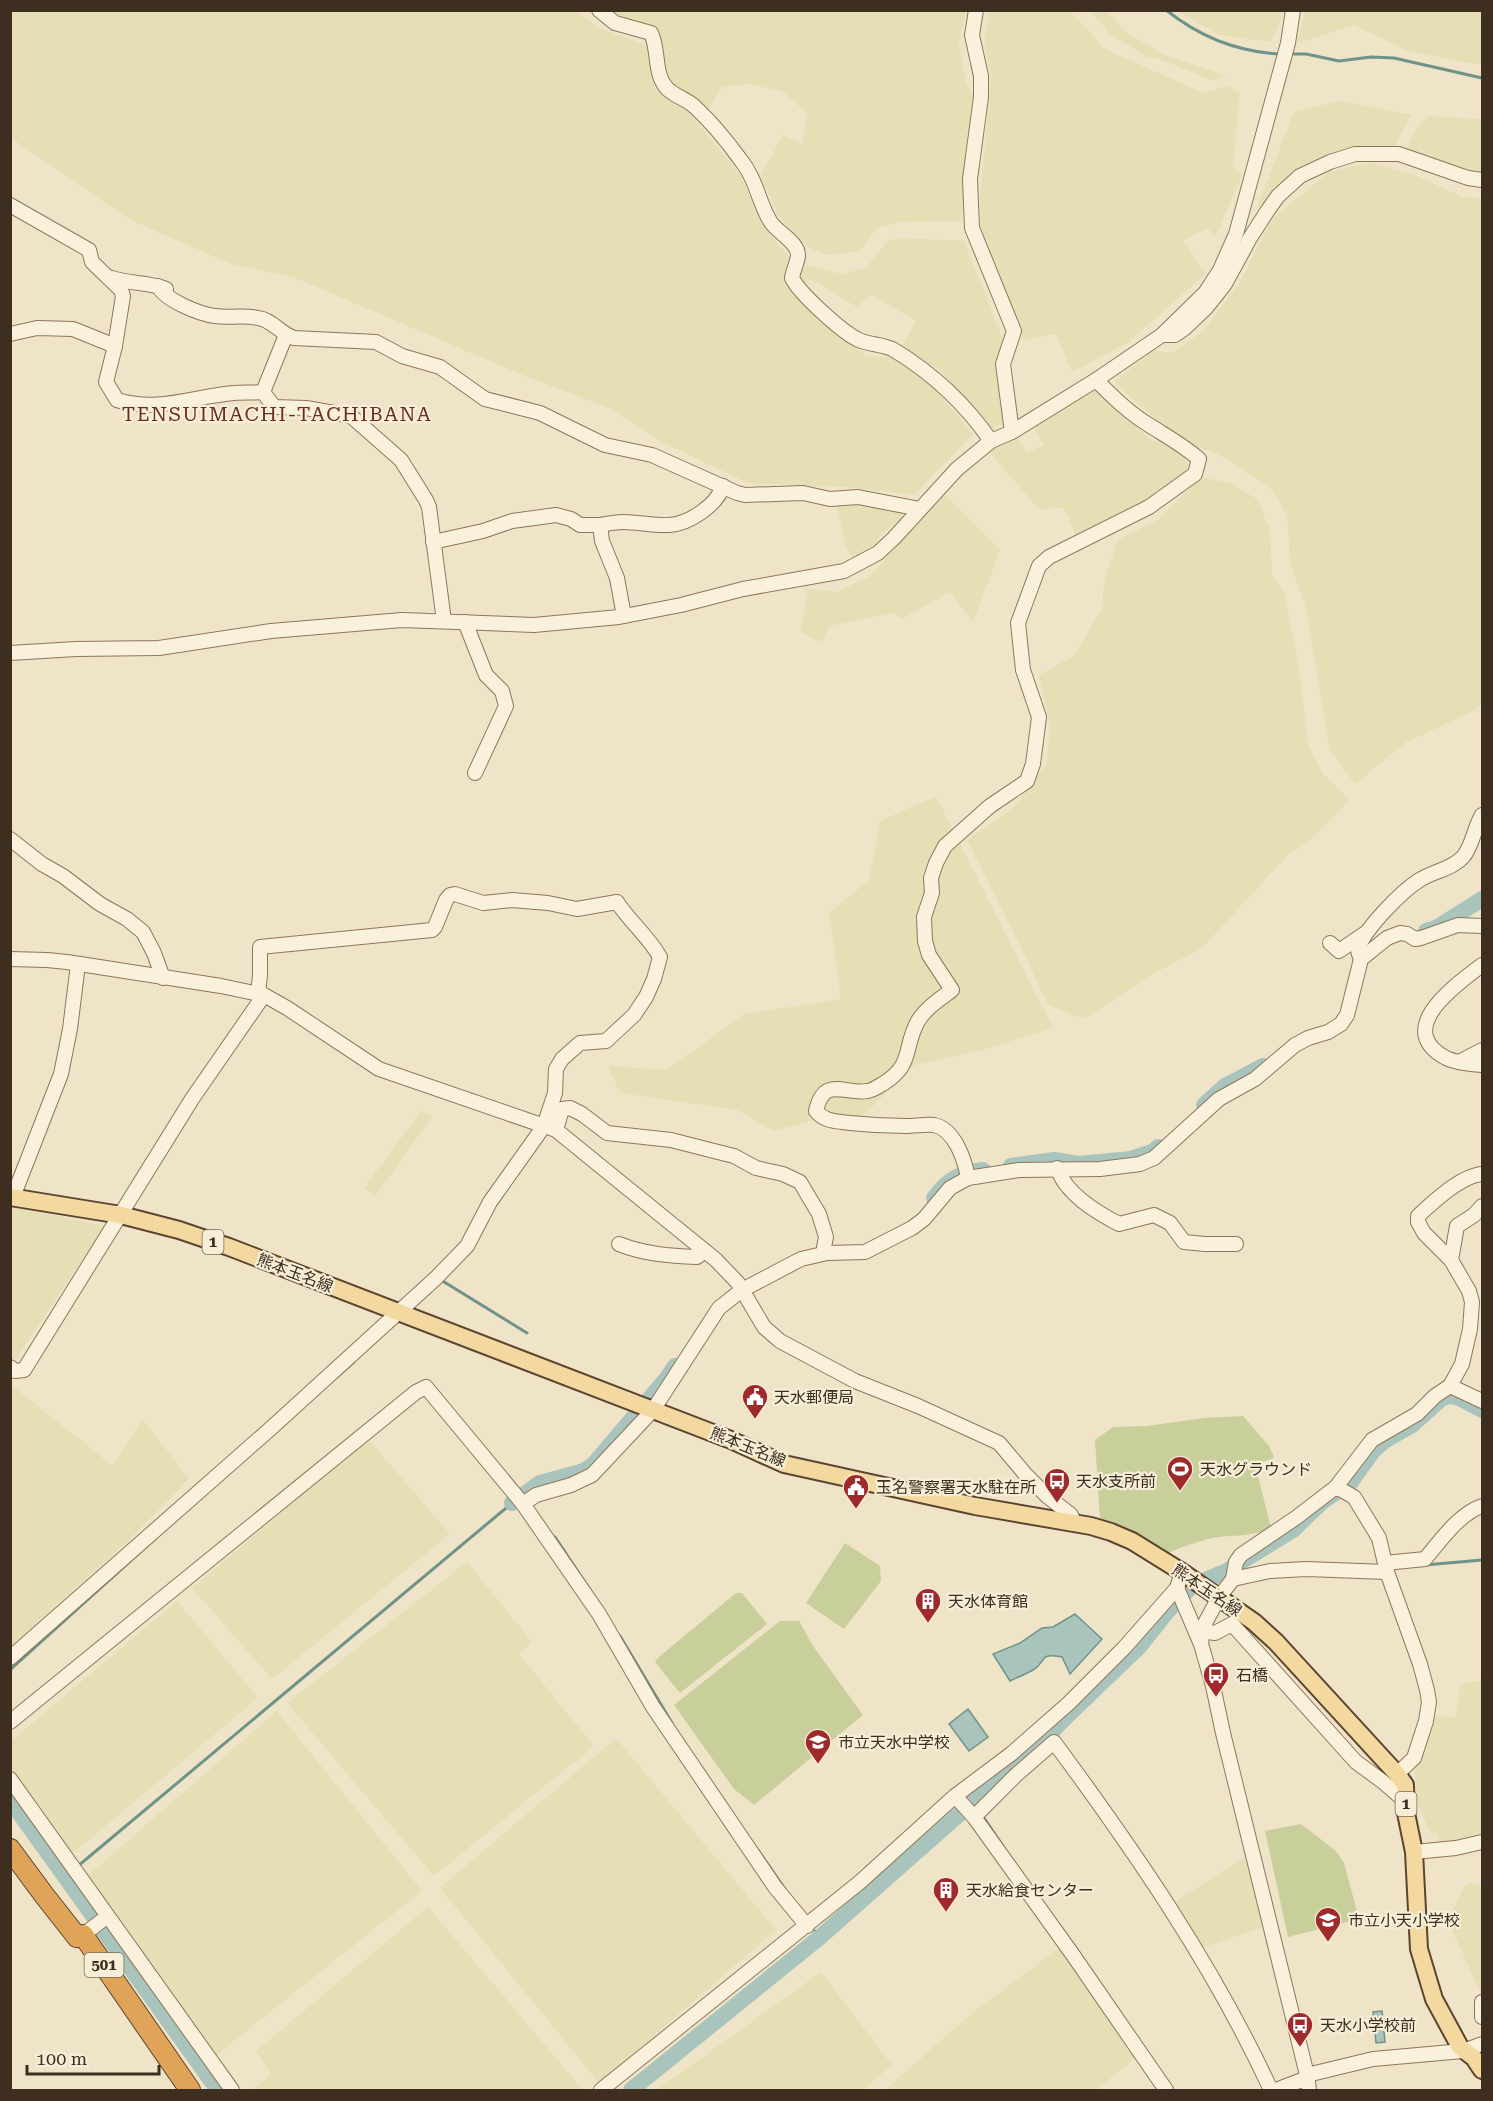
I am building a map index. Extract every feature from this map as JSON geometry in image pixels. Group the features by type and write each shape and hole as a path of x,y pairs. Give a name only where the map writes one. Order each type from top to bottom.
{"highway":[{"name":"501","path":"10,1849 77,1937 85,1933 190,2091"}],"main road":[{"name":"熊本玉名線","path":"12,1197 121,1215 179,1230 229,1247 731,1440 784,1464 975,1506 1075,1524 1111,1532 1132,1541 1192,1586 1254,1622 1276,1642 1405,1785 1414,1852 1419,1949 1422,1962 1434,1999 1463,2051 1474,2058 1482,2070"}],"street":[{"path":"599,10 615,23 651,33 655,41 660,78 664,85 670,92 695,106 740,158 754,180 769,220 795,246 798,254 792,278 797,288 846,332 859,340 893,350 936,379 978,423 991,441"},
{"path":"976,10 972,35 981,76 981,97 970,179 972,228 1014,331 1002,364 1012,432"},
{"path":"10,653 159,648 271,631 402,620 534,625 624,616 681,605 743,589 843,570 878,553 957,469 991,441 1012,432 1096,380 1162,335 1205,293 1230,251 1253,177 1288,43 1293,10"},
{"path":"1162,335 1175,335 1206,308 1225,284 1268,210 1278,196 1300,176 1330,162 1355,154 1399,154 1468,178 1482,180"},
{"path":"10,204 89,250 92,262 118,285 123,296 115,346 106,382 117,400 134,405 168,404 235,393 263,392"},
{"path":"110,278 128,283 158,286 200,304"},
{"path":"158,286 164,296 213,316 260,318 286,335 311,340 376,342 402,356 440,368 485,399 540,413 605,445 652,455 745,495 803,493 830,499 858,497 920,509"},
{"path":"10,334 37,328 73,329 115,346"},
{"path":"263,392 286,335"},
{"path":"968,1176 964,1157 957,1144 936,1125 874,1126 832,1121 822,1118 816,1111 819,1098 828,1091 842,1087 854,1091 869,1091 900,1071 907,1058 918,1022 926,1011 952,990 929,955 925,941 924,917 932,893 931,878 945,846 990,806 1027,781 1033,764 1039,717 1023,670 1018,623 1039,566 1049,557 1149,507 1195,474 1199,459 1187,448 1140,419 1096,380"},
{"path":"263,392 274,407 306,408 351,416 401,460 426,500 444,621"},
{"path":"433,542 483,531 512,521 556,514 572,519 580,525 623,522 671,525 706,509 720,497 723,486"},
{"path":"600,525 602,541 616,578 624,616"},
{"path":"465,622 486,675 502,691 506,706 475,773"},
{"path":"1361,959 1358,953 1359,946 1382,914 1416,882 1452,866 1462,858 1470,847 1482,815"},
{"path":"10,839 42,864 63,876 100,904 127,919 142,932 154,953 163,978"},
{"path":"10,1368 15,1371 24,1370 192,1099 261,995 260,947 432,930 446,900 450,895 455,894 483,903 512,900 548,903 577,909 617,902 626,917 657,950 660,957 654,979 634,1015 606,1041 580,1043 562,1059 556,1069 550,1128"},
{"path":"519,1499 571,1485 592,1475 719,1308 740,1287 801,1259 826,1252 865,1252 912,1228 924,1219 950,1188 968,1176 1019,1170 1100,1169 1140,1164 1154,1158 1219,1099 1255,1078 1294,1045 1328,1032 1341,1024 1347,1015 1361,959 1387,938 1400,933 1407,934 1414,939 1458,925 1482,926"},
{"path":"1330,943 1339,951 1371,930"},
{"path":"10,959 78,964 261,995 287,1008 379,1069 550,1128 705,1251 740,1287 764,1327 780,1341 855,1381 918,1406 999,1443 1026,1475 1071,1515 1075,1524"},
{"path":"12,1197 61,1074 70,1029 78,964"},
{"path":"1482,965 1449,991 1436,1005 1426,1021 1425,1033 1428,1042 1447,1059 1482,1065"},
{"path":"1459,1062 1482,1050"},
{"path":"10,1658 409,1316 436,1278 467,1246 490,1202 550,1128 562,1109 570,1108 582,1114 607,1134 671,1140 734,1156 756,1168 783,1174 800,1182 819,1214 826,1237 826,1252"},
{"path":"1057,1168 1059,1176 1080,1198 1097,1212 1119,1224 1154,1215 1170,1223 1184,1242 1236,1244"},
{"path":"1234,1572 1241,1555 1340,1489 1372,1440 1418,1414 1435,1396 1450,1386 1462,1364 1470,1329 1472,1302 1469,1291 1451,1260 1424,1233 1418,1222 1418,1216 1468,1177 1482,1174"},
{"path":"1451,1260 1457,1226 1474,1215 1482,1206"},
{"path":"619,1244 663,1256 697,1257 705,1251"},
{"path":"1450,1386 1482,1401"},
{"path":"10,1722 336,1456 426,1387 519,1499 599,1614 653,1707 775,1887 807,1926"},
{"path":"1340,1489 1354,1497 1379,1538 1386,1567 1420,1664 1429,1702 1426,1721 1414,1758 1397,1774"},
{"path":"601,2091 807,1926 1011,1754 1069,1703 1124,1648 1192,1586 1234,1572 1386,1567 1425,1559 1448,1532 1473,1509 1482,1506"},
{"path":"1192,1586 1186,1607 1202,1638"},
{"path":"1192,1586 1259,1883 1308,2081"},
{"path":"1202,1638 1232,1624 1356,1762 1406,1801"},
{"path":"973,1816 1054,1742 1104,1809 1166,1900 1221,1991 1271,2091"},
{"path":"10,1779 232,2091"},
{"path":"957,1799 973,1816 1073,1955 1166,2091"},
{"path":"1414,1852 1456,1848 1482,1842"},
{"path":"85,1933 100,1922"},
{"path":"1482,2002 1482,2017"},
{"path":"1276,2091 1373,2060 1463,2051 1482,2044"}],"shaded area":[{"path":"10,11 577,11 601,29 649,46 654,87 686,109 741,176 763,226 789,256 784,285 866,356 895,358 935,389 973,434 914,495 845,487 748,483 666,444 609,408 525,376 293,277 231,264 129,219 11,138"},
{"path":"613,11 966,11 959,44 966,83 974,96 961,221 901,222 877,228 860,251 828,255 807,247 778,216 761,175 783,135 802,144 807,113 782,91 749,84 722,87 708,110 696,98 674,84 667,71 658,30 620,16"},
{"path":"989,11 1070,11 1105,49 1204,93 1227,86 1240,93 1233,166 1242,175 1215,238 1208,228 1182,241 1206,273 1129,342 1072,372 1056,334 1024,340 981,233 980,198 991,77 984,41"},
{"path":"1091,11 1107,11 1126,32 1165,55 1227,76 1211,80 1156,58 1147,57 1110,34"},
{"path":"1177,11 1281,11 1281,19 1271,42 1220,35"},
{"path":"1305,11 1482,11 1482,64 1408,51 1354,25 1297,43"},
{"path":"1340,101 1412,115 1394,146 1357,149 1312,161 1288,176 1256,210 1294,112"},
{"path":"1428,116 1482,119 1482,174 1406,150 1415,131"},
{"path":"1369,163 1410,173 1463,197 1482,198 1482,703 1475,710 1405,743 1355,784 1330,751 1305,604 1290,563 1287,515 1271,488 1220,455 1178,440 1114,382 1154,350 1172,353 1203,331 1240,282 1273,218 1329,172"},
{"path":"901,238 964,241 1004,343 1010,421 992,429 938,368 900,350 916,321 871,294 857,307 811,279 803,288 798,277 807,265 841,274 866,268 887,242"},
{"path":"1093,387 1152,441 1172,442 1189,466 1173,487 1077,538 1064,508 1039,509 989,452 1016,436 1027,453 1044,445 1032,426"},
{"path":"1201,477 1230,483 1257,499 1270,530 1272,575 1284,591 1299,667 1308,744 1323,774 1350,800 1318,833 1287,856 1202,948 1155,973 1084,1019 1048,1005 967,840 1013,808 1047,763 1050,726 1039,675 1074,656 1102,609 1104,582 1118,540 1160,519"},
{"path":"942,493 1000,550 973,622 950,592 901,619 893,613 830,626 821,642 800,632 807,596 804,588 836,592 871,576"},
{"path":"859,504 901,509 904,517 882,533 875,545 853,558 846,547 836,505"},
{"path":"936,796 1053,1028 979,1051 914,1065 860,1119 810,1121 774,1131 737,1110 620,1093 608,1066 666,1070 745,1014 841,999 829,913 869,880 880,821"},
{"path":"422,1110 432,1117 375,1196 364,1188"},
{"path":"10,1206 105,1226 15,1360 10,1357"},
{"path":"11,1385 113,1466 143,1420 189,1479 130,1539 11,1646"},
{"path":"368,1439 450,1534 272,1679 192,1588"},
{"path":"467,1562 532,1642 519,1654 594,1746 434,1876 287,1703"},
{"path":"177,1601 258,1698 73,1853 11,1772 11,1741"},
{"path":"1482,1671 1482,1836 1441,1845 1437,1835 1430,1832 1418,1803 1414,1769 1436,1715 1455,1718 1461,1683 1480,1681"},
{"path":"277,1711 422,1891 214,2057 85,1878"},
{"path":"616,1738 776,1930 599,2083 440,1888"},
{"path":"1249,1855 1265,1926 1203,1948 1174,1902"},
{"path":"1470,1883 1482,1886 1482,1996 1448,1921 1465,1885"},
{"path":"428,1907 583,2090 252,2090 271,2074 256,2051"},
{"path":"1062,1946 1137,2057 1096,2090 885,2090 972,2013"},
{"path":"821,1972 892,2065 862,2090 657,2090"}],"green space":[{"name":"天水グラウンド","path":"1243,1416 1269,1446 1274,1457 1255,1464 1271,1528 1252,1534 1205,1540 1164,1555 1100,1520 1095,1440 1113,1427 1147,1426 1204,1418"},
{"path":"845,1543 880,1566 881,1581 844,1629 806,1603"},
{"path":"736,1593 742,1593 767,1624 680,1693 655,1662"},
{"path":"780,1621 799,1621 813,1646 863,1715 754,1805 734,1789 674,1705"},
{"path":"1301,1824 1336,1851 1344,1863 1359,1919 1288,1937 1265,1831"}],"water":[{"path":"1075,1614 1102,1639 1070,1674 1062,1657 1049,1656 1033,1670 1010,1681 993,1654 1020,1643 1042,1628 1053,1627"},
{"path":"968,1709 988,1737 969,1751 949,1724"},
{"path":"1382,2011 1385,2042 1376,2043 1373,2012"}],"waterway":[{"path":"1166,10 1192,28 1220,41 1249,50 1280,54"},
{"path":"1290,54 1306,54 1339,61 1371,57 1394,58 1482,78"},
{"path":"1426,931 1436,928 1482,899"},
{"path":"1204,1105 1225,1086 1263,1066"},
{"path":"1011,1166 1054,1160 1079,1164 1131,1159 1154,1151 1158,1147"},
{"path":"934,1198 955,1178 983,1170"},
{"path":"440,1282 441,1280 527,1333"},
{"path":"337,1377 354,1362"},
{"path":"512,1503 540,1483 584,1471 593,1465 675,1366"},
{"path":"631,2090 819,1938 981,1795 1014,1771 1139,1647 1167,1612 1193,1585 1225,1572 1293,1530 1322,1502 1350,1483 1373,1451 1384,1441 1412,1425 1441,1399 1450,1396 1459,1398 1482,1410"},
{"path":"78,1866 512,1503"},
{"path":"10,1670 157,1537"},
{"path":"555,1537 600,1605"},
{"path":"1425,1565 1482,1560"},
{"path":"620,1636 672,1723"},
{"path":"10,1800 218,2090"},
{"path":"973,1803 978,1809"},
{"path":"982,1815 1003,1846"},
{"path":"758,1850 785,1889"},
{"path":"815,1931 819,1938"}],"place":[{"name":"天水郵便局","path":"755,1420"},
{"name":"天水グラウンド","path":"1180,1492"},
{"name":"天水支所前","path":"1057,1504"},
{"name":"玉名警察署天水駐在所","path":"856,1510"},
{"name":"天水体育館","path":"928,1624"},
{"name":"石橋","path":"1216,1698"},
{"name":"市立天水中学校","path":"818,1765"},
{"name":"天水給食センター","path":"946,1913"},
{"name":"市立小天小学校","path":"1328,1943"},
{"name":"天水小学校前","path":"1300,2048"}],"district":[{"name":"TENSUIMACHI-TACHIBANA","path":"277,414"}]}
